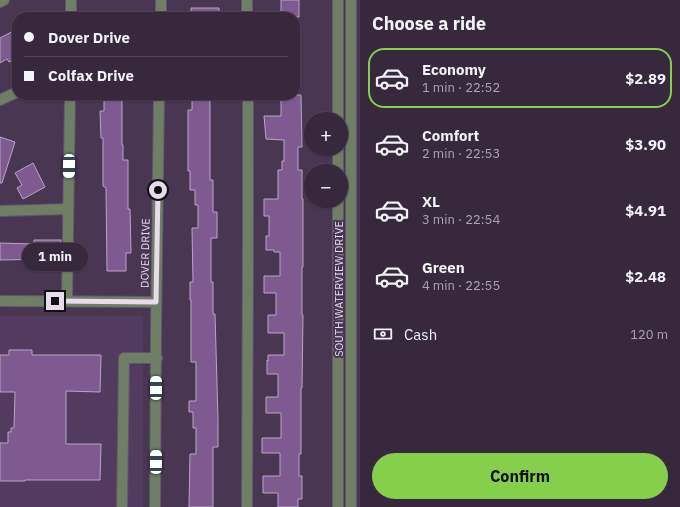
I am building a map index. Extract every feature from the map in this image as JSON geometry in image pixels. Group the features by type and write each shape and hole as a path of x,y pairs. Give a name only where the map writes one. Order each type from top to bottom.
{"street":[{"path":"0,2 4,0"},
{"path":"71,0 71,12"},
{"path":"161,0 161,12"},
{"path":"247,0 247,12"},
{"path":"338,0 338,112"},
{"name":"SOUTH WATERVIEW DRIVE","path":"351,0 356,26 356,475 351,507"},
{"path":"0,100 12,94"},
{"path":"67,301 70,100"},
{"name":"DOVER DRIVE","path":"156,507 156,302 159,100"},
{"path":"247,507 248,100"},
{"name":"SOUTH WATERVIEW DRIVE","path":"338,208 338,507"},
{"path":"0,211 68,209"},
{"path":"338,295 355,295"},
{"path":"0,301 156,302"},
{"path":"122,507 124,358 157,358"},
{"path":"338,474 356,475"}],"shaded area":[{"path":"0,316 143,316 143,507 0,507"}],"building":[{"path":"281,0 299,0 299,12 281,12"},
{"path":"191,8 219,8 219,12 191,12"},
{"path":"12,32 12,60 9,62 7,59 0,63 0,38"},
{"path":"301,95 302,147 298,147 298,170 302,170 303,199 301,454 299,454 299,476 302,476 302,499 298,499 298,507 278,507 278,493 263,493 263,476 280,476 280,453 262,453 262,438 281,438 281,413 266,413 266,397 278,397 278,374 267,374 267,360 268,361 268,355 284,355 284,333 268,333 268,315 276,315 276,293 264,293 264,276 280,276 280,252 266,250 266,236 269,236 269,216 264,216 264,199 278,199 278,170 282,170 282,161 284,161 284,140 266,139 264,116 281,116 281,100 300,100"},
{"path":"104,100 122,100 123,160 128,160 128,209 130,209 131,253 126,253 126,271 107,271 106,188 103,186 103,138 101,138 100,111 104,111"},
{"path":"192,100 210,100 210,180 213,180 213,212 217,212 217,238 211,238 211,282 213,282 213,314 215,314 218,419 218,447 213,447 213,507 189,507 190,454 196,454 196,428 193,428 193,412 189,412 189,401 196,401 196,362 191,362 190,282 193,282 192,228 198,228 198,205 195,205 195,190 190,190 190,171 188,171 188,110 192,110"},
{"path":"0,137 15,142 2,183 0,183"},
{"path":"33,163 45,187 23,199 17,188 22,185 15,173"},
{"path":"34,240 61,240 61,263 48,263 48,259 0,260 0,243 34,244"},
{"path":"9,350 32,350 32,355 101,355 100,392 66,391 66,444 101,444 100,480 0,481 0,443 8,443 8,432 11,432 11,428 14,428 15,392 0,392 0,355 9,355"}],"route":[{"path":"55,301 156,302 158,190"}]}
